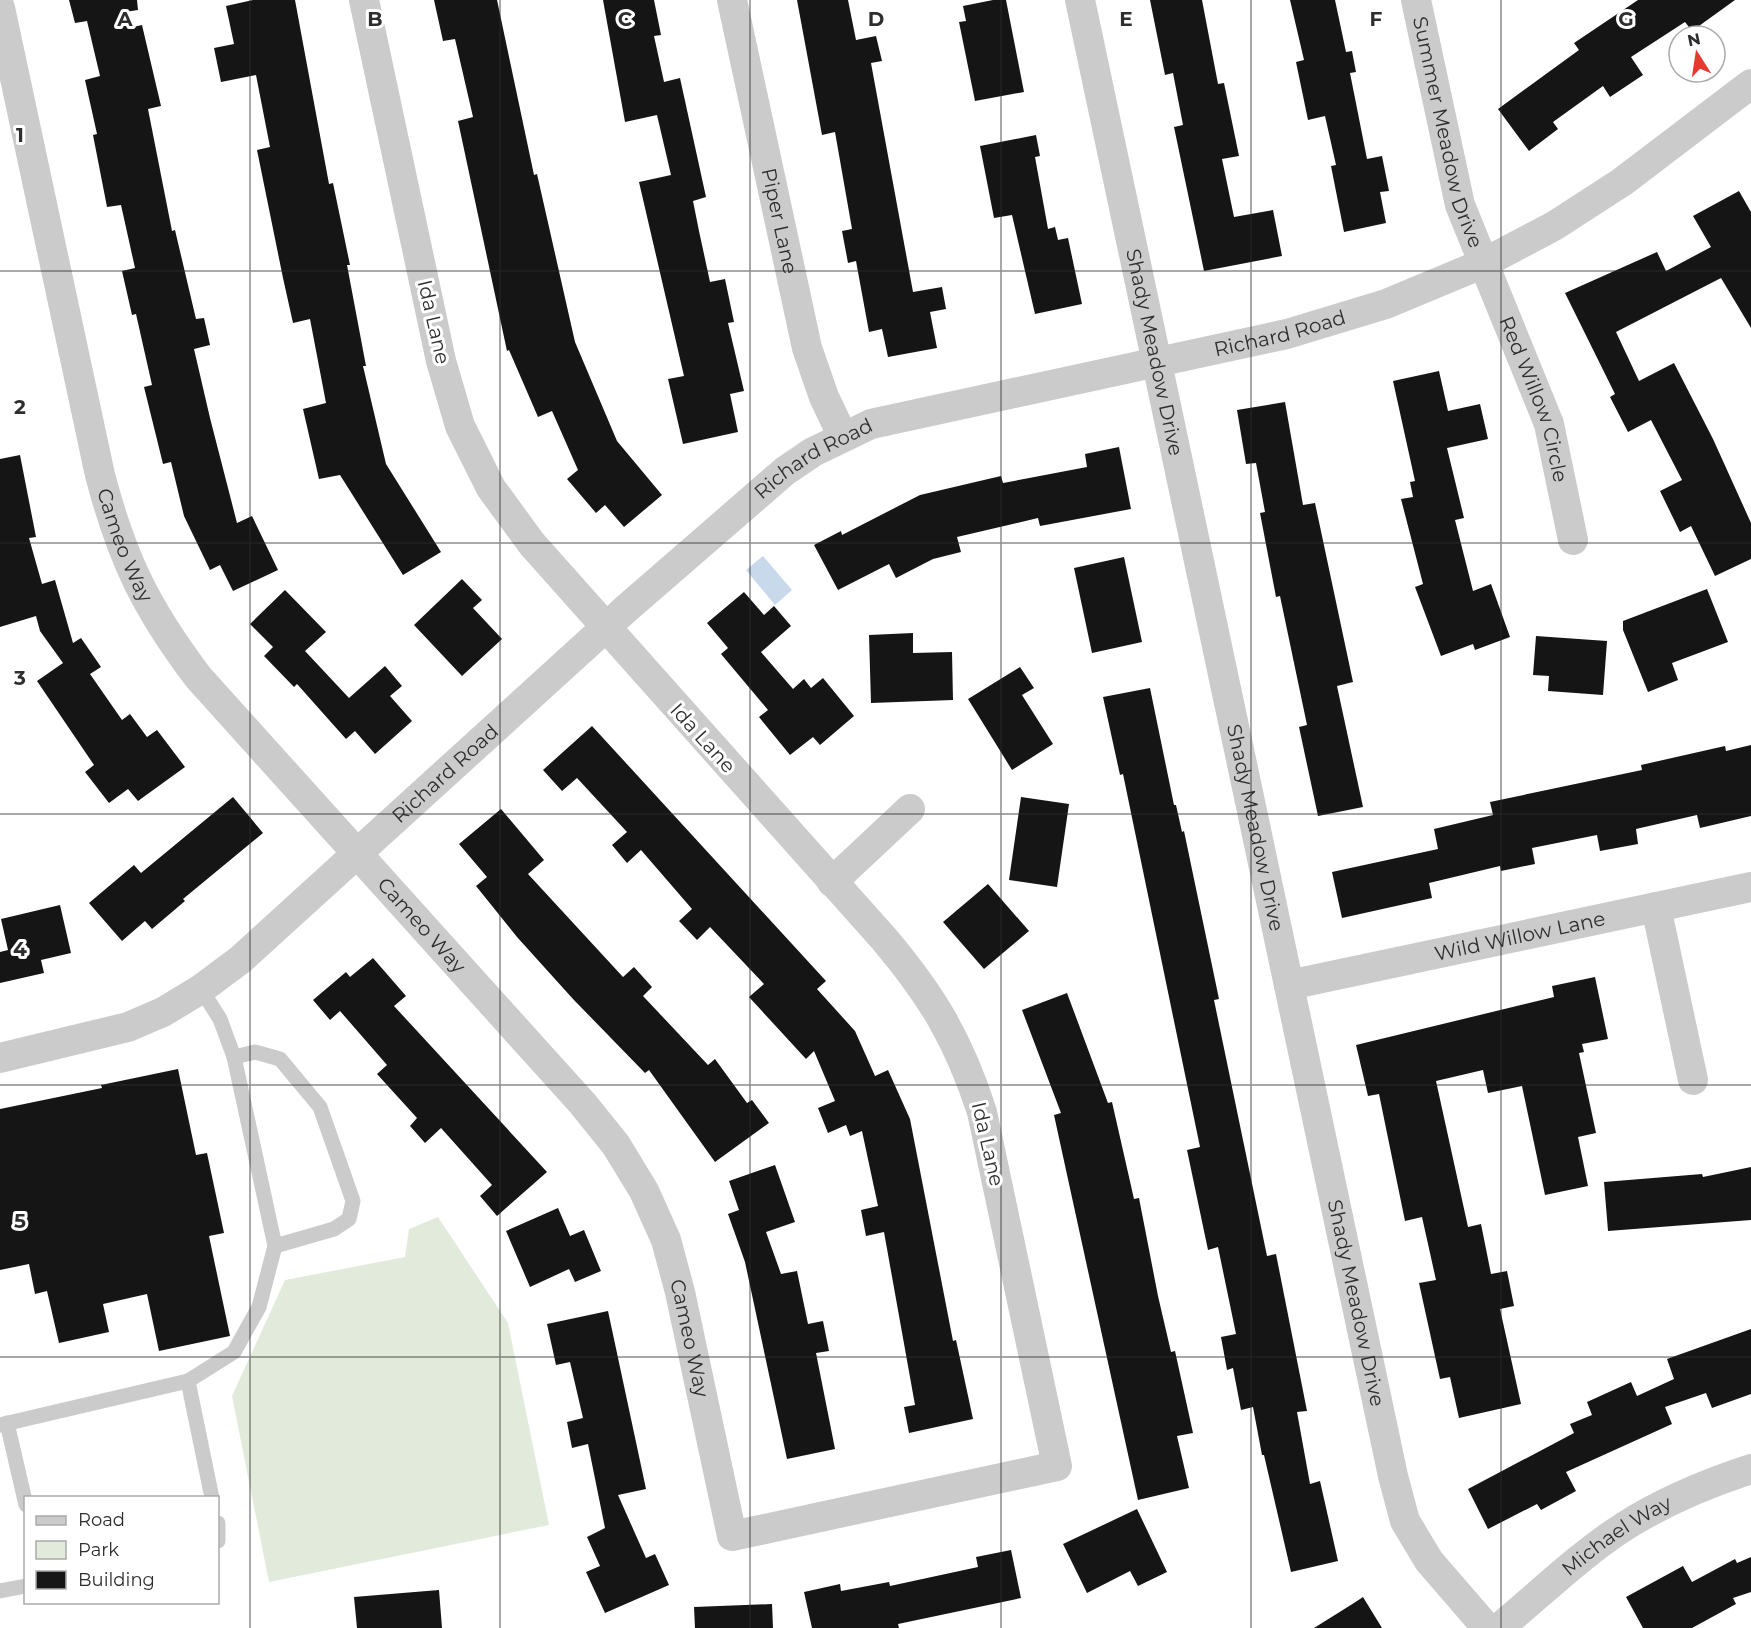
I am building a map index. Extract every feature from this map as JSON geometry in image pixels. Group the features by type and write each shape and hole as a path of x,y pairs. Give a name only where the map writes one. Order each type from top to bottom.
{"street":[{"name":"Ida Lane","path":"364,0 441,361 460,426 498,497 532,544 916,978 944,1020 966,1064 982,1113 1057,1466"},
{"name":"Piper Lane","path":"732,0 807,348 824,397 843,437"},
{"name":"Shady Meadow Drive","path":"1080,0 1405,1521 1429,1561 1487,1628"},
{"name":"Summer Meadow Drive","path":"1416,0 1460,205 1482,264"},
{"name":"Cameo Way","path":"0,8 100,475 114,530 136,582 163,631 198,677 583,1104 616,1145 644,1191 666,1240 680,1292 732,1536 1057,1466"},
{"name":"Richard Road","path":"0,1058 128,1027 163,1012 201,989 240,960 606,628 785,471 813,453 871,424 1287,334 1386,304 1482,264 1554,226 1623,182 1750,85"},
{"name":"Red Willow Circle","path":"1482,264 1549,424 1573,540"},
{"path":"832,882 909,809"},
{"name":"Wild Willow Lane","path":"1289,985 1751,887"},
{"path":"1656,907 1693,1080"},
{"name":"Michael Way","path":"1499,1628 1578,1561 1625,1526 1679,1498 1751,1469"}],"lane":[{"path":"24,1497 3,1424 188,1381 234,1352 259,1307 275,1246 234,1057 220,1019 201,989"},
{"path":"234,1057 255,1052 280,1059 320,1107 353,1201 349,1219 334,1229 275,1246"},
{"path":"188,1381 212,1496"},
{"path":"0,1591 24,1586"}],"green space":[{"path":"438,1217 508,1323 549,1525 269,1582 232,1396 285,1280 405,1257 409,1229"}],"water":[{"path":"763,556 792,590 775,605 746,570"}],"building":[{"path":"69,0 137,0 138,10 125,12 129,28 142,25 161,106 148,109 172,231 175,230 196,319 204,318 210,345 194,349 210,418 237,523 252,516 278,570 233,591 220,565 210,570 184,516 171,462 163,464 144,387 152,385 136,314 132,315 122,271 135,268 121,205 107,207 93,135 97,134 85,80 100,76 87,21 75,23"},
{"path":"253,0 295,0 329,184 333,183 350,265 347,265 366,366 363,366 386,464 441,552 403,575 340,475 319,479 303,409 326,403 310,319 293,323 283,278 257,150 270,147 256,75 221,82 214,48 234,44 226,6"},
{"path":"434,0 497,0 534,175 537,174 575,342 617,441 662,495 624,527 605,505 596,513 567,479 578,470 552,411 538,417 509,350 507,351 458,121 473,117 455,39 443,41"},
{"path":"603,0 654,0 661,35 654,36 664,82 680,78 706,197 693,201 710,282 725,279 734,322 728,323 744,391 730,394 738,432 683,444 668,379 684,376 639,182 671,175 657,115 625,122"},
{"path":"797,0 848,0 856,40 876,36 882,61 871,63 913,292 942,287 946,309 930,312 937,348 888,357 882,329 869,332 856,261 848,263 842,231 852,229 835,132 822,135"},
{"path":"1006,0 1024,92 975,101 959,22 966,21 963,6"},
{"path":"1150,0 1202,0 1218,84 1224,83 1239,156 1222,159 1234,217 1273,210 1282,256 1204,271 1174,127 1183,125 1173,73 1165,75"},
{"path":"1290,0 1335,0 1346,52 1352,51 1356,72 1350,73 1367,159 1382,156 1389,191 1380,192 1386,223 1344,232 1331,166 1336,165 1325,116 1308,120 1296,62 1304,60"},
{"path":"1638,0 1735,0 1702,24 1687,24 1685,22 1667,24 1667,34 1631,57 1643,75 1610,97 1603,86 1553,122 1558,129 1529,151 1498,109 1579,50 1574,43"},
{"path":"1036,135 1040,156 1035,157 1048,229 1055,227 1058,240 1068,238 1082,304 1035,314 1012,215 994,218 980,146"},
{"path":"1739,191 1751,212 1751,328 1721,278 1616,332 1639,381 1674,363 1713,439 1751,523 1751,559 1715,576 1691,526 1680,532 1660,491 1682,480 1651,420 1628,432 1610,397 1615,394 1565,293 1657,252 1666,271 1711,247 1693,216"},
{"path":"1439,371 1448,411 1480,404 1488,439 1447,448 1464,518 1455,520 1473,591 1491,584 1510,637 1475,650 1473,644 1441,656 1415,587 1423,584 1401,499 1413,497 1410,482 1415,481 1393,381"},
{"path":"1285,402 1303,505 1315,503 1353,682 1337,686 1363,807 1318,816 1299,727 1307,725 1280,596 1276,597 1260,513 1265,512 1256,463 1246,464 1237,410"},
{"path":"1119,447 1131,509 1040,526 1038,518 957,537 961,552 933,559 896,578 889,564 838,590 814,545 841,531 842,535 920,495 1001,476 1003,483 1087,467 1085,454"},
{"path":"20,455 36,537 29,538 42,584 55,580 73,643 81,638 101,667 90,674 122,720 130,714 147,737 157,730 185,767 138,801 128,789 109,803 85,772 94,765 37,681 63,663 40,631 36,616 0,627 0,459"},
{"path":"1124,557 1142,642 1092,653 1074,568"},
{"path":"462,579 482,600 473,608 502,639 462,676 414,625"},
{"path":"1707,589 1728,642 1672,663 1678,680 1648,692 1623,630 1623,621"},
{"path":"285,590 326,632 305,651 349,698 385,666 402,686 390,696 412,721 375,754 355,731 346,739 297,684 294,687 264,656 273,647 250,624"},
{"path":"744,592 764,615 774,606 791,626 761,652 793,689 804,679 811,688 823,678 854,716 820,745 813,737 790,755 759,717 768,710 721,654 728,648 707,623"},
{"path":"913,633 913,653 952,652 953,700 871,703 869,635"},
{"path":"1536,636 1607,641 1603,695 1548,691 1549,676 1533,675"},
{"path":"1020,667 1034,688 1022,695 1053,744 1012,770 968,699"},
{"path":"1150,688 1174,805 1176,805 1182,832 1184,831 1219,999 1214,1000 1267,1256 1276,1254 1307,1411 1297,1412 1310,1484 1320,1481 1338,1561 1291,1572 1264,1455 1262,1455 1253,1407 1241,1410 1233,1368 1227,1370 1221,1337 1236,1334 1218,1247 1208,1250 1187,1150 1200,1147 1123,774 1120,775 1103,697"},
{"path":"592,726 826,981 817,989 855,1031 875,1076 888,1070 910,1119 953,1341 956,1340 973,1419 909,1433 904,1407 915,1405 884,1232 866,1236 861,1210 878,1206 862,1131 850,1136 846,1125 828,1133 818,1108 835,1101 814,1051 806,1059 749,997 764,984 710,927 697,940 679,921 692,909 641,850 627,863 612,845 627,832 577,778 562,791 543,770"},
{"path":"1751,745 1751,816 1700,828 1697,815 1636,829 1638,844 1600,851 1597,835 1532,848 1535,864 1501,871 1500,866 1429,883 1432,898 1342,918 1332,872 1438,849 1434,829 1493,815 1490,802 1642,770 1641,765 1725,746 1726,751"},
{"path":"233,797 263,833 183,899 185,901 152,929 145,921 122,941 89,903 134,865 141,873"},
{"path":"1021,797 1069,804 1057,887 1009,880"},
{"path":"501,809 544,860 528,874 623,977 634,967 652,987 643,996 708,1065 715,1059 747,1103 752,1100 769,1123 715,1162 649,1070 645,1073 517,937 476,886 487,877 459,844"},
{"path":"988,884 1029,931 984,969 943,922"},
{"path":"60,905 71,953 41,960 44,973 0,983 0,952 8,950 1,919"},
{"path":"373,958 406,996 394,1006 547,1172 497,1216 480,1196 492,1185 441,1128 425,1143 410,1126 417,1118 377,1074 387,1065 340,1011 330,1020 313,1000 346,972 350,977"},
{"path":"1595,977 1608,1039 1582,1044 1584,1052 1579,1053 1596,1133 1578,1137 1588,1186 1545,1195 1522,1086 1488,1093 1483,1070 1436,1081 1468,1227 1481,1224 1491,1274 1507,1271 1514,1306 1500,1309 1521,1404 1459,1418 1450,1377 1440,1379 1419,1283 1436,1280 1422,1217 1405,1221 1379,1094 1368,1096 1356,1045 1554,997 1552,986"},
{"path":"1067,993 1108,1103 1112,1102 1134,1199 1139,1198 1158,1296 1171,1352 1175,1351 1193,1433 1177,1436 1189,1488 1138,1500 1054,1115 1061,1113 1022,1010"},
{"path":"178,1069 196,1155 207,1153 224,1233 209,1236 230,1336 159,1351 147,1294 103,1304 109,1332 59,1343 47,1291 35,1294 29,1264 0,1270 0,1109 102,1088 101,1085"},
{"path":"775,1165 795,1222 766,1232 781,1274 797,1271 808,1324 823,1321 829,1351 816,1353 835,1449 787,1459 745,1262 728,1214 739,1210 729,1181"},
{"path":"1751,1167 1751,1220 1608,1231 1604,1182 1702,1174 1703,1177"},
{"path":"558,1208 570,1236 584,1230 601,1271 575,1282 569,1269 530,1287 506,1231"},
{"path":"608,1311 646,1489 618,1495 646,1558 655,1554 669,1585 605,1613 586,1572 600,1566 587,1537 605,1528 588,1444 572,1448 567,1422 583,1418 570,1362 556,1365 547,1324"},
{"path":"1751,1329 1751,1394 1712,1408 1706,1393 1665,1407 1672,1424 1566,1472 1576,1491 1541,1510 1537,1504 1488,1529 1468,1489 1574,1433 1570,1424 1592,1415 1587,1402 1631,1382 1637,1396 1674,1379 1667,1359"},
{"path":"1137,1509 1167,1572 1138,1586 1130,1571 1087,1593 1063,1544"},
{"path":"1011,1550 1021,1598 898,1624 899,1628 812,1628 804,1592 840,1584 841,1591 889,1582 890,1586 978,1567 976,1557"},
{"path":"1751,1557 1751,1592 1733,1598 1736,1604 1692,1628 1643,1628 1626,1597 1683,1566 1692,1582 1735,1559 1737,1563"},
{"path":"439,1590 442,1628 357,1628 354,1597"},
{"path":"1363,1597 1382,1628 1314,1628 1354,1603"},
{"path":"772,1604 773,1628 695,1628 694,1607"}]}
